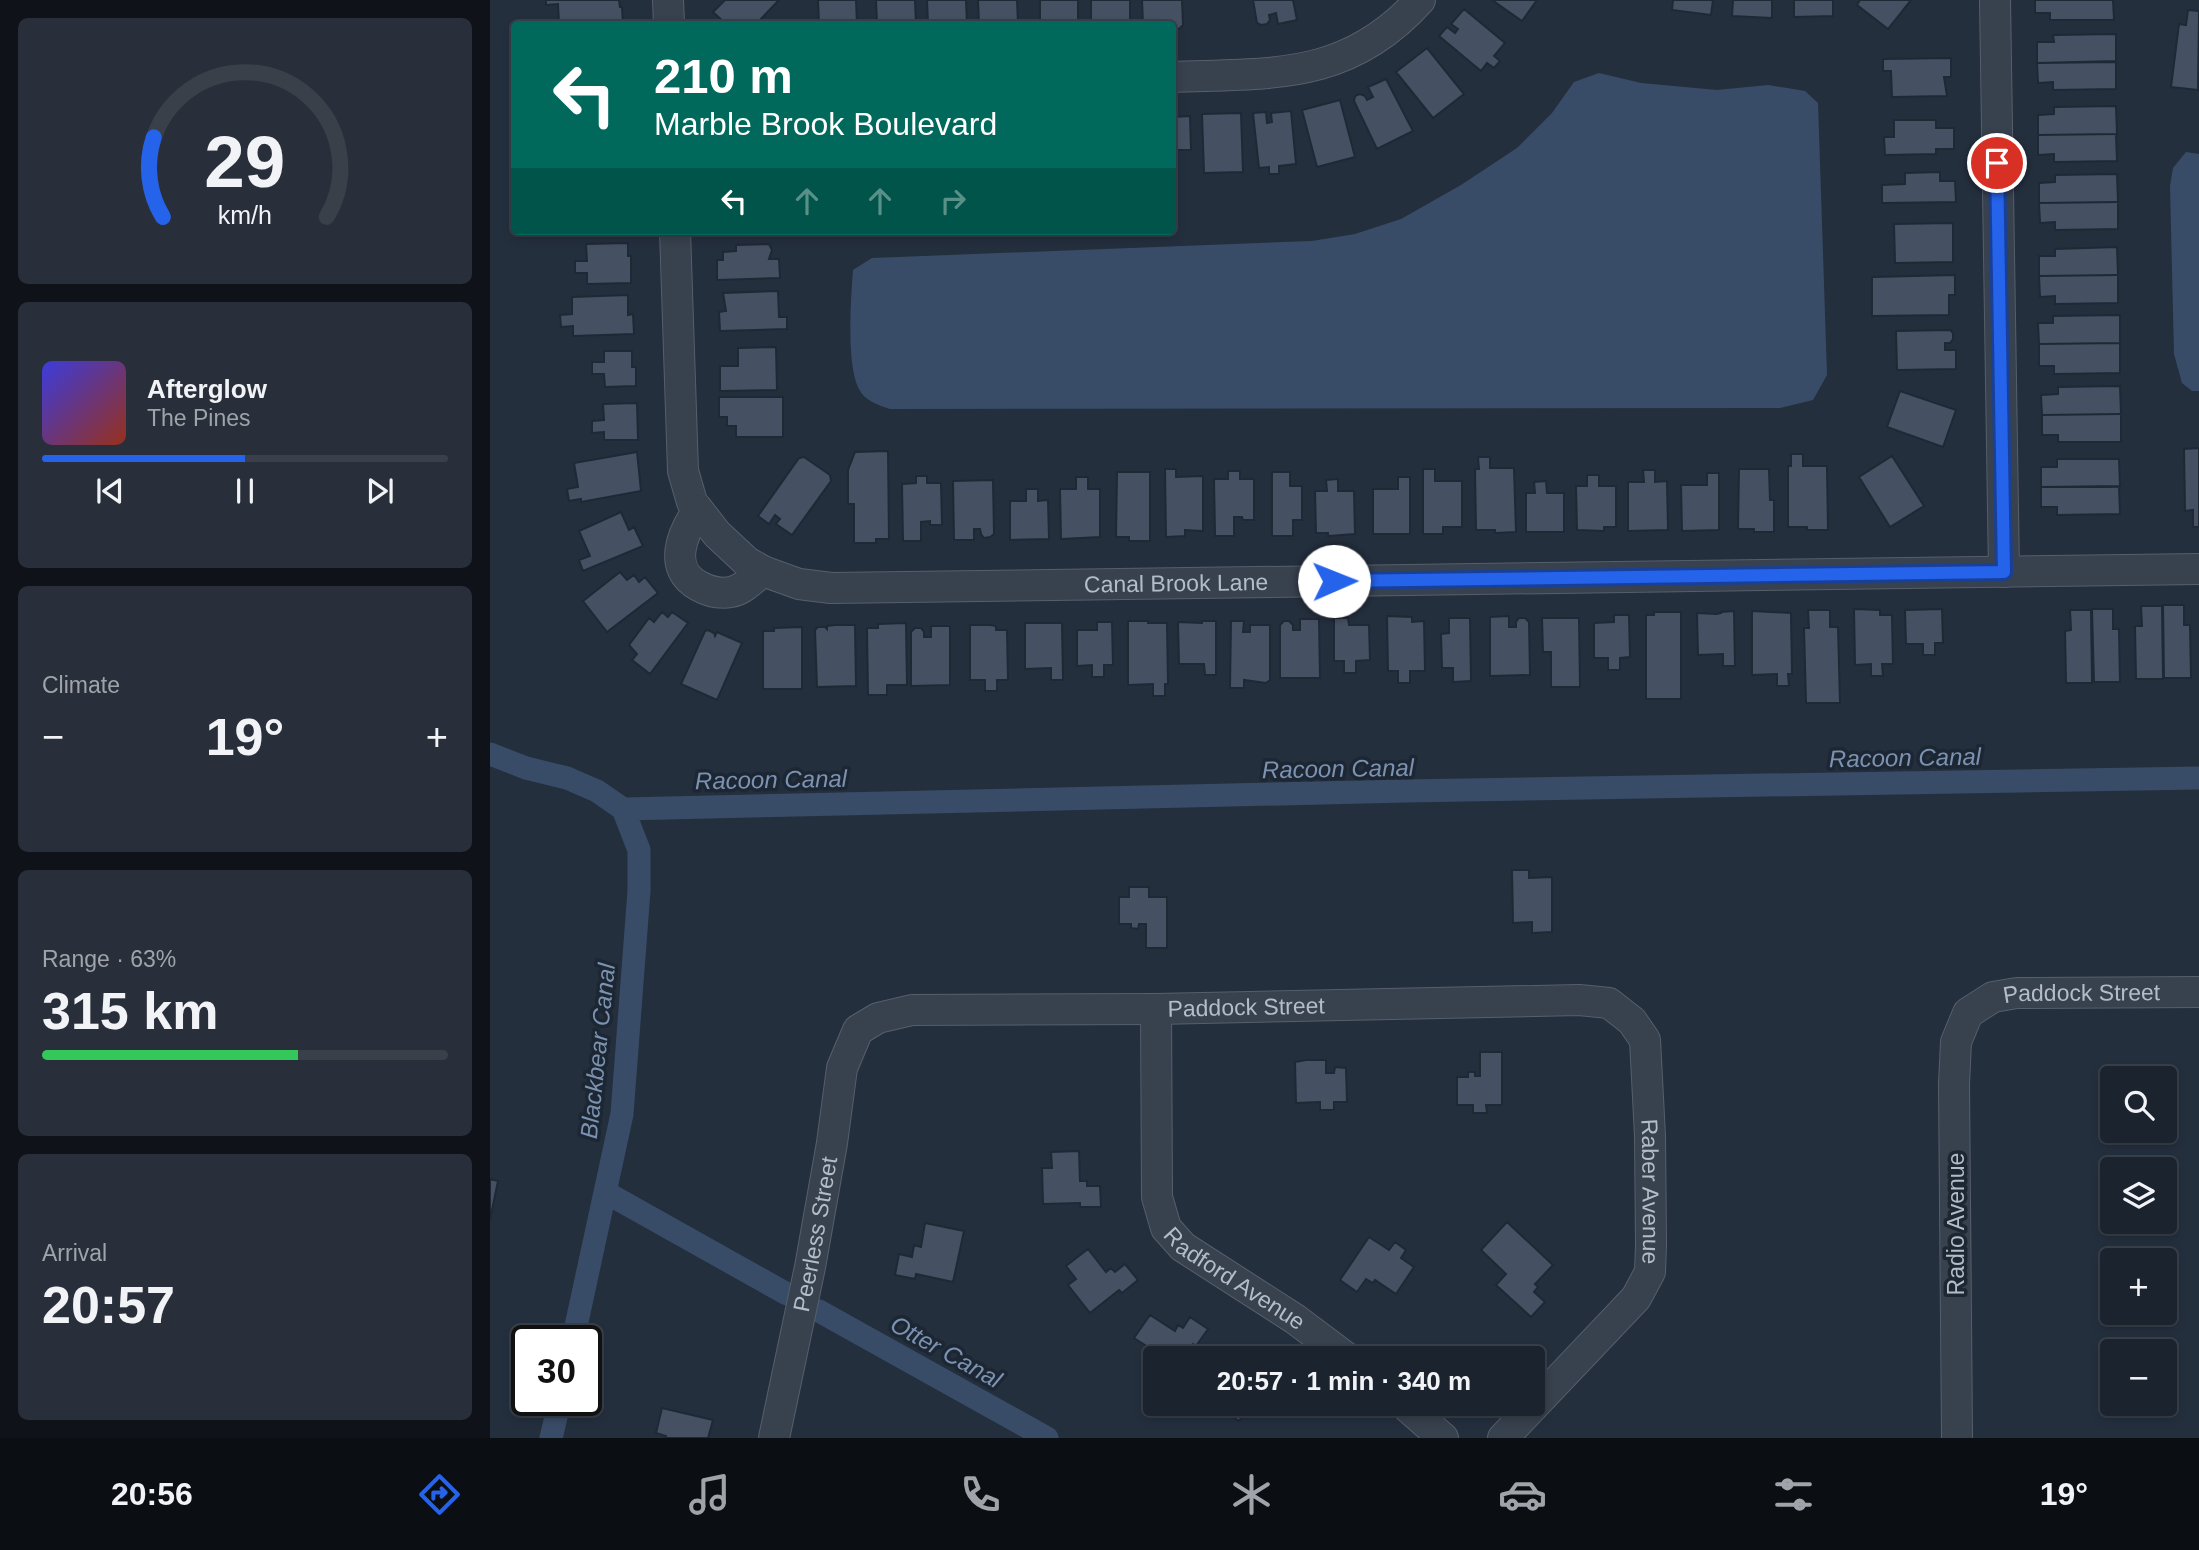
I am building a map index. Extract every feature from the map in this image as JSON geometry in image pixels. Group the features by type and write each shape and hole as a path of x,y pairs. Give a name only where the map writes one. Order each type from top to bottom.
{"street":[{"path":"668,0 669,21"},
{"path":"1176,77 1279,73 1330,63 1376,40 1420,0"},
{"path":"1995,0 2004,572"},
{"name":"Canal Brook Lane","path":"675,235 683,471 692,502 727,544 747,562 799,584 831,588 2199,569"},
{"path":"698,510 688,524 679,550 680,564 686,576 707,590 732,592 763,571"},
{"name":"Paddock Street","path":"1968,1013 1993,997 2017,993 2199,992"},
{"name":"Paddock Street","path":"858,1030 878,1018 912,1010 1156,1009 1578,1000 1609,1003 1632,1021"},
{"name":"Radford Avenue","path":"1156,1009 1157,1197 1166,1228 1183,1247 1331,1346"},
{"name":"Radio Avenue","path":"1957,1438 1955,1042 1968,1013"},
{"name":"Raber Avenue","path":"1503,1438 1636,1298 1650,1272 1650,1136 1645,1040 1632,1021"},
{"name":"Peerless Street","path":"774,1438 810,1267 842,1068 858,1030"},
{"path":"1418,1416 1443,1438"}],"water":[{"path":"1599,73 1641,83 1717,90 1768,85 1805,91 1818,103 1827,375 1813,400 1780,408 890,409 868,400 859,389 851,348 853,270 872,258 1312,241 1355,234 1401,219 1461,185 1517,148 1552,113 1574,82"},
{"path":"2186,152 2199,154 2199,391 2192,391 2182,383 2174,354 2170,186 2173,168"}],"building":[{"path":"546,0 619,0 623,21 559,21 558,4 546,5"},
{"path":"725,0 779,0 759,21 723,21 713,12"},
{"path":"818,0 856,0 857,21 819,21"},
{"path":"876,0 915,0 916,21 877,21"},
{"path":"927,0 966,0 967,21 928,21"},
{"path":"978,0 1017,0 1018,21 979,21"},
{"path":"1040,0 1078,0 1078,21 1040,21"},
{"path":"1091,0 1130,0 1130,21 1091,21"},
{"path":"1142,0 1182,0 1183,25 1179,29 1176,29 1176,21 1143,21"},
{"path":"1253,0 1293,0 1297,20 1278,24 1276,13 1269,15 1267,24 1261,25 1257,23"},
{"path":"1492,0 1537,0 1522,21"},
{"path":"1673,0 1713,0 1711,15 1672,10"},
{"path":"1733,0 1772,0 1772,18 1732,16"},
{"path":"1794,0 1833,0 1833,16 1794,17"},
{"path":"1860,0 1911,0 1888,29 1857,5"},
{"path":"2035,0 2113,0 2114,20 2050,20 2050,13 2035,13"},
{"path":"1464,9 1505,43 1494,56 1500,61 1494,68 1487,63 1481,71 1439,36 1447,27 1455,33 1458,29 1451,24"},
{"path":"2188,10 2199,11 2198,90 2171,87 2179,24 2186,25"},
{"path":"2116,34 2116,61 2037,63 2037,42 2054,42 2053,35"},
{"path":"1427,48 1464,94 1433,118 1396,72"},
{"path":"1951,58 1951,77 1944,77 1947,96 1892,97 1891,71 1883,71 1883,59"},
{"path":"2116,62 2116,89 2053,90 2053,82 2038,83 2037,63"},
{"path":"1386,79 1413,131 1377,149 1354,101 1355,96 1360,94 1367,100 1373,97 1368,87"},
{"path":"1340,100 1355,157 1317,167 1302,110"},
{"path":"2116,106 2117,134 2038,135 2038,115 2054,114 2054,107"},
{"path":"1291,111 1296,164 1279,166 1279,174 1269,174 1269,167 1259,168 1253,113 1266,112 1267,123 1272,122 1271,113"},
{"path":"1241,113 1243,172 1204,173 1202,114"},
{"path":"1190,116 1191,150 1176,150 1176,117"},
{"path":"1894,120 1936,120 1936,128 1954,128 1954,149 1936,149 1936,154 1885,155 1884,137 1894,137"},
{"path":"2116,134 2117,161 2054,162 2054,154 2038,155 2038,135"},
{"path":"1940,172 1940,181 1955,181 1956,202 1882,203 1882,185 1905,184 1905,173"},
{"path":"2117,174 2118,202 2039,203 2039,183 2055,182 2055,175"},
{"path":"2118,202 2118,229 2055,230 2055,222 2040,223 2039,203"},
{"path":"1953,223 1953,262 1895,263 1894,224"},
{"path":"628,243 631,283 587,284 587,273 575,273 575,261 587,261 586,244"},
{"path":"769,244 772,250 769,259 779,259 780,278 717,280 717,260 723,260 723,252 736,251 736,245"},
{"path":"2117,247 2118,275 2039,276 2039,256 2055,256 2055,249"},
{"path":"1955,275 1955,295 1949,295 1949,315 1872,316 1872,277"},
{"path":"2118,275 2118,303 2055,304 2055,296 2040,297 2039,276"},
{"path":"778,291 779,317 787,317 787,329 720,331 719,312 726,311 723,293"},
{"path":"628,295 628,315 633,314 634,334 573,336 573,326 561,327 560,315 572,314 572,297"},
{"path":"2120,315 2120,343 2039,344 2038,323 2053,323 2053,316"},
{"path":"1950,330 1953,339 1950,343 1945,343 1945,350 1956,350 1956,369 1897,370 1896,331"},
{"path":"2120,343 2120,373 2054,374 2054,366 2039,366 2039,344"},
{"path":"776,347 777,390 720,391 720,366 738,366 738,348"},
{"path":"604,351 632,351 632,367 636,367 636,386 605,387 604,374 592,374 592,362 604,362"},
{"path":"2120,386 2121,414 2042,415 2041,395 2058,394 2058,387"},
{"path":"1900,391 1956,410 1943,447 1887,427"},
{"path":"719,397 783,397 783,437 736,437 736,426 727,426 727,417 719,417"},
{"path":"637,403 638,440 604,440 604,432 592,433 592,421 604,420 603,404"},
{"path":"2121,414 2121,442 2058,442 2058,435 2042,435 2042,415"},
{"path":"2199,448 2199,527 2193,527 2193,510 2185,511 2184,449"},
{"path":"888,451 889,539 876,539 876,543 854,543 854,504 848,504 848,470 855,452"},
{"path":"637,452 641,491 581,502 581,499 569,501 567,489 578,487 574,463"},
{"path":"1791,454 1803,454 1803,466 1827,466 1828,530 1788,527 1788,466 1791,466"},
{"path":"1892,456 1924,506 1890,527 1859,477"},
{"path":"804,457 830,475 831,481 792,535 776,524 780,519 775,515 769,524 758,516 799,458"},
{"path":"1478,457 1490,457 1490,468 1514,468 1516,532 1476,530 1475,469 1479,469"},
{"path":"2057,459 2119,459 2120,486 2041,487 2041,467 2057,467"},
{"path":"1165,469 1176,469 1176,477 1203,476 1203,531 1185,530 1185,536 1166,537"},
{"path":"1423,469 1435,469 1435,481 1462,481 1462,527 1443,527 1443,534 1423,534"},
{"path":"1739,469 1769,469 1770,500 1774,500 1774,532 1738,529"},
{"path":"1643,470 1655,470 1655,482 1667,481 1668,530 1628,531 1628,482 1644,482"},
{"path":"1228,471 1240,471 1240,479 1254,479 1254,520 1234,517 1234,536 1215,536 1214,479 1228,479"},
{"path":"1117,472 1150,472 1150,541 1129,541 1129,537 1116,537"},
{"path":"1272,472 1290,472 1290,486 1302,486 1302,520 1293,520 1293,536 1272,536"},
{"path":"1707,473 1719,473 1719,530 1682,531 1681,485 1707,485"},
{"path":"1587,475 1599,475 1599,486 1616,486 1616,527 1604,527 1604,531 1577,530 1576,486 1587,486"},
{"path":"916,476 927,476 927,483 941,483 942,525 930,525 930,521 921,522 921,541 903,541 902,484 916,483"},
{"path":"1076,477 1088,477 1088,489 1100,489 1100,537 1061,539 1060,489 1076,489"},
{"path":"1398,477 1410,477 1410,534 1373,534 1373,489 1398,489"},
{"path":"1338,479 1338,491 1354,491 1355,534 1328,536 1328,533 1316,533 1315,491 1327,491 1326,480"},
{"path":"993,480 994,534 984,538 980,529 974,529 974,540 954,540 953,481"},
{"path":"1546,481 1547,493 1564,493 1564,532 1526,532 1526,493 1535,493 1534,482"},
{"path":"2041,487 2119,487 2120,514 2057,515 2057,507 2041,507"},
{"path":"1026,489 1038,489 1038,501 1048,500 1049,539 1010,540 1010,501 1026,501"},
{"path":"621,512 629,530 634,527 643,546 583,571 579,560 590,556 579,531"},
{"path":"620,572 627,580 634,575 639,582 645,577 658,593 607,632 583,601"},
{"path":"2163,605 2184,605 2184,625 2190,625 2191,678 2164,678"},
{"path":"2141,606 2162,606 2163,679 2136,679 2135,626 2142,626"},
{"path":"1854,609 1880,610 1880,615 1892,615 1893,664 1882,664 1883,676 1871,676 1871,664 1855,665"},
{"path":"1942,609 1943,643 1935,643 1935,655 1923,655 1923,644 1906,644 1905,610"},
{"path":"2092,609 2113,609 2113,629 2119,629 2120,682 2094,682"},
{"path":"1808,610 1830,610 1830,627 1838,627 1840,703 1806,703 1804,628 1809,628"},
{"path":"2070,610 2091,610 2092,683 2066,683 2065,631 2071,630"},
{"path":"1734,611 1735,666 1723,666 1723,654 1698,655 1697,613"},
{"path":"1752,611 1791,613 1792,674 1788,674 1789,686 1777,686 1777,674 1752,675"},
{"path":"662,612 668,617 672,612 688,623 650,674 632,660 637,654 629,645 649,618 654,622"},
{"path":"1654,612 1681,612 1681,699 1646,699 1646,615 1654,615"},
{"path":"1614,615 1629,615 1630,657 1620,658 1620,670 1608,670 1608,658 1594,658 1594,623 1614,622"},
{"path":"1387,616 1412,617 1412,622 1424,621 1425,671 1410,671 1410,683 1398,683 1398,671 1388,671"},
{"path":"1509,616 1509,627 1516,627 1519,618 1525,618 1529,622 1530,675 1490,676 1490,617"},
{"path":"1334,618 1348,618 1349,625 1369,625 1370,660 1356,661 1356,673 1344,673 1344,661 1334,661"},
{"path":"1449,618 1470,618 1471,681 1453,682 1453,668 1442,668 1441,634 1449,633"},
{"path":"1542,618 1579,618 1580,687 1551,687 1551,652 1543,652"},
{"path":"1300,619 1319,619 1320,678 1280,678 1280,625 1289,621 1293,630 1300,630"},
{"path":"1128,621 1167,623 1168,684 1165,684 1165,696 1153,696 1153,684 1128,685"},
{"path":"1216,621 1216,675 1205,675 1204,664 1179,664 1178,622"},
{"path":"1231,621 1244,621 1243,632 1250,632 1250,625 1270,625 1270,680 1266,683 1244,680 1244,688 1230,688"},
{"path":"1097,622 1112,622 1113,665 1104,665 1104,677 1092,677 1092,665 1077,666 1077,630 1097,630"},
{"path":"906,623 907,685 887,685 887,695 868,695 867,628 878,628 878,624"},
{"path":"1025,623 1062,623 1063,680 1051,680 1051,668 1025,669"},
{"path":"855,625 856,686 817,687 815,630 818,627 827,629 827,626"},
{"path":"970,625 990,625 996,626 996,630 1007,630 1008,680 997,680 997,691 985,691 985,680 970,680"},
{"path":"931,626 950,626 950,685 911,686 911,632 915,628 921,628 924,637 931,637"},
{"path":"802,627 802,689 763,689 763,631"},
{"path":"708,630 715,636 717,632 742,643 717,700 681,684 705,631"},
{"path":"1512,870 1529,870 1529,878 1552,877 1552,932 1532,933 1532,922 1513,923"},
{"path":"1129,887 1149,887 1149,897 1167,897 1167,948 1146,948 1146,924 1139,924 1138,929 1131,928 1131,924 1119,924 1119,897 1129,897"},
{"path":"1480,1052 1502,1052 1502,1105 1486,1105 1487,1113 1473,1113 1473,1105 1457,1105 1457,1077 1468,1077 1468,1072 1475,1072 1475,1076 1480,1076"},
{"path":"1326,1060 1326,1073 1334,1073 1335,1067 1346,1068 1347,1102 1334,1102 1334,1110 1320,1110 1320,1102 1296,1103 1295,1062"},
{"path":"1079,1151 1080,1181 1087,1181 1087,1186 1100,1186 1101,1207 1080,1207 1080,1203 1043,1204 1042,1168 1052,1168 1051,1152"},
{"path":"490,1179 498,1181 490,1220"},
{"path":"1507,1222 1553,1265 1535,1284 1538,1287 1534,1292 1545,1302 1531,1317 1496,1285 1506,1274 1481,1250"},
{"path":"925,1223 964,1231 953,1282 916,1274 915,1279 895,1275 899,1254 912,1257 914,1245 921,1247"},
{"path":"1369,1237 1389,1250 1395,1242 1406,1250 1401,1258 1414,1267 1396,1294 1375,1280 1373,1283 1366,1279 1357,1292 1340,1280"},
{"path":"1088,1249 1106,1272 1111,1268 1115,1272 1125,1264 1138,1280 1122,1293 1119,1290 1090,1313 1068,1285 1076,1279 1066,1266"},
{"path":"1150,1315 1175,1331 1178,1325 1183,1328 1190,1317 1208,1329 1196,1346 1146,1346 1134,1338"},
{"path":"662,1408 713,1420 708,1438 665,1438 666,1436 656,1433"}],"waterway":[{"name":"Racoon Canal","path":"490,754 526,768 567,778 597,791 623,809 1406,791 2199,778"},
{"name":"Blackbear Canal","path":"576,1325 622,1114 639,891 639,850 623,809"},
{"name":"Otter Canal","path":"605,1192 787,1294"},
{"name":"Otter Canal","path":"819,1311 1047,1438"},
{"name":"Blackbear Canal","path":"551,1438 556,1416"}],"route":[{"path":"1334,581 2004,572 1997,163"}]}
